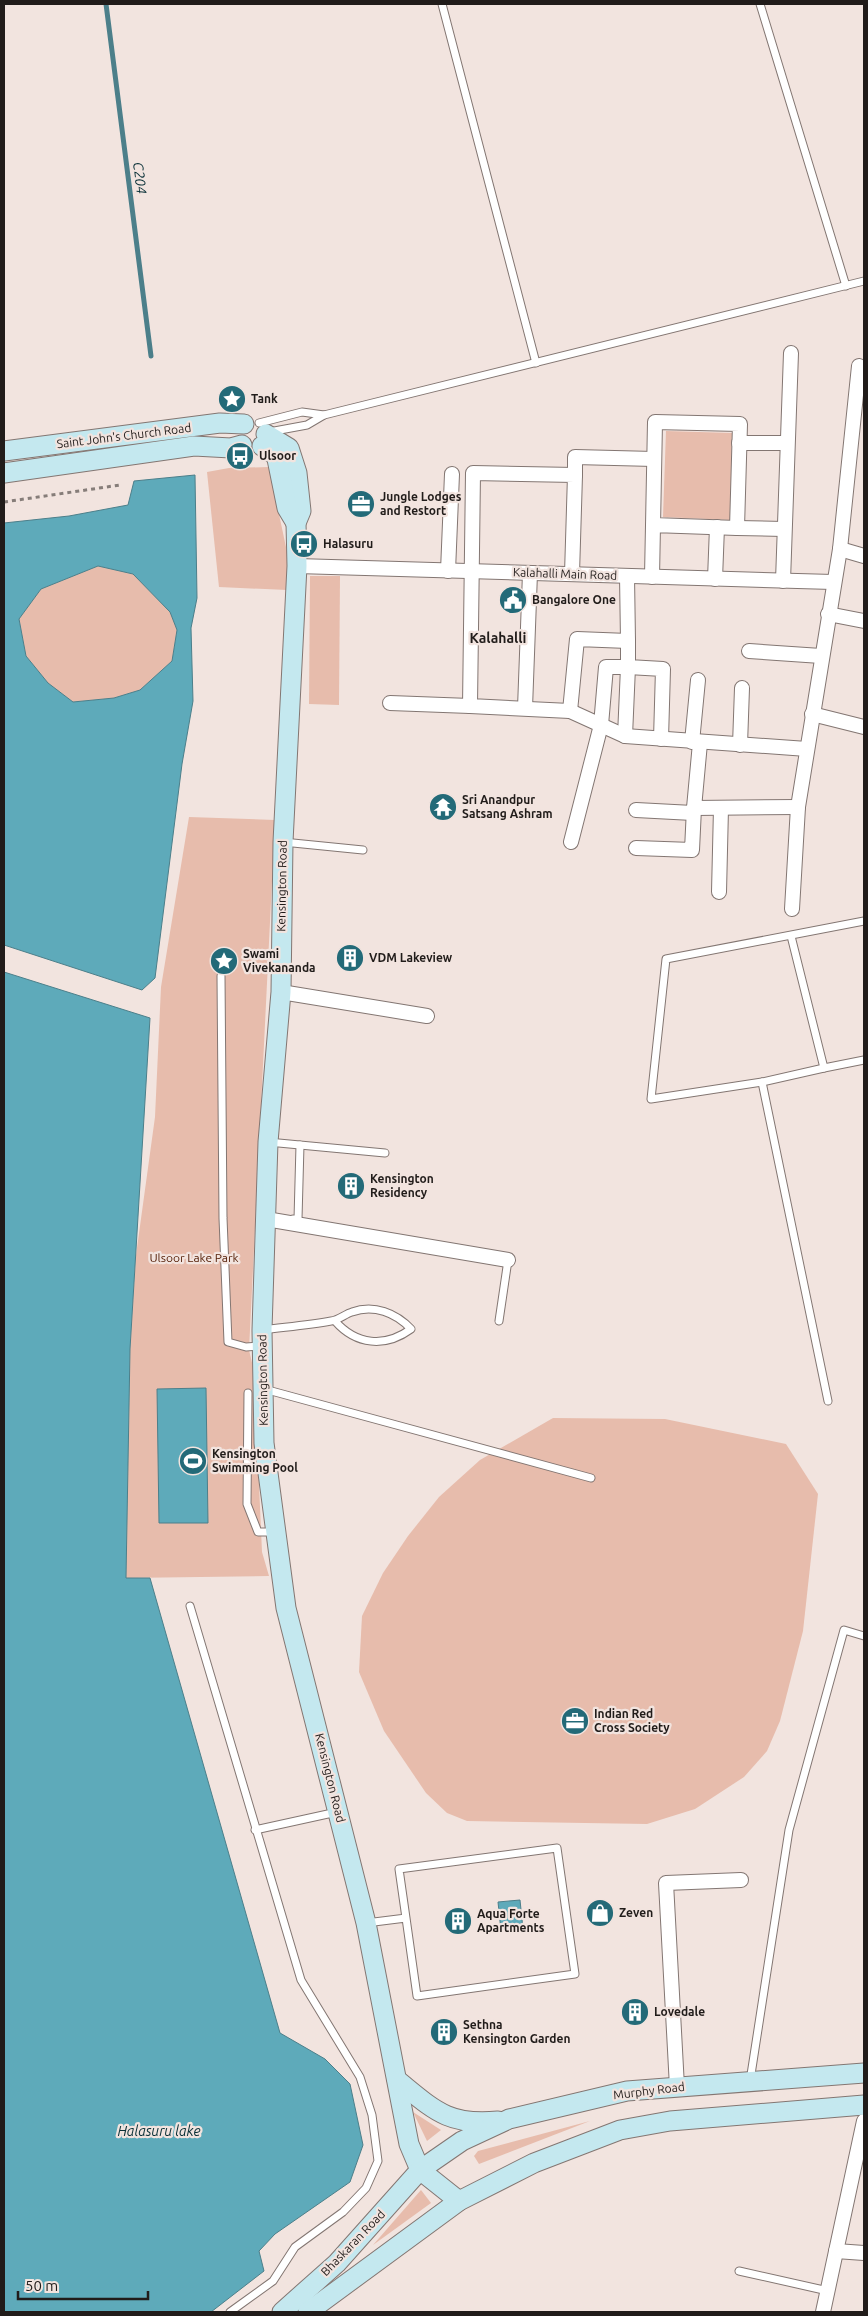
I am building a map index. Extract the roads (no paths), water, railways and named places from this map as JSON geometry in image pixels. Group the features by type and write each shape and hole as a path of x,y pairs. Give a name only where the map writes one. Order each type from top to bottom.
{"main road":[{"name":"Saint John's Church Road","path":"4,451 220,424 260,432"},
{"path":"4,473 194,446 231,448 242,445 254,449 260,432"},
{"name":"Kensington Road","path":"260,432 290,451 300,491 301,511 296,523 297,566 282,842 280,992 268,1142 263,1338 255,1391 264,1443 274,1532 286,1608 366,1923 398,2080 408,2144 420,2170 459,2201"},
{"name":"Murphy Road","path":"420,2170 462,2141 509,2119 627,2091 864,2073"},
{"path":"398,2080 433,2109 448,2118 479,2123 509,2119"},
{"path":"459,2201 534,2163 620,2130 670,2121 864,2105"},
{"name":"Bhaskaran Road","path":"282,2312 337,2263 420,2170"},
{"name":"Bhaskaran Road","path":"308,2312 459,2201"}],"street":[{"path":"782,581 791,353"},
{"path":"792,908 798,807 833,582 840,549 859,366"},
{"path":"652,577 655,422 740,424 737,528"},
{"path":"739,442 787,443"},
{"path":"572,574 575,457 654,459"},
{"path":"470,706 470,571 473,472 575,476"},
{"path":"448,571 452,474"},
{"path":"653,525 784,529"},
{"path":"715,579 717,527"},
{"path":"840,549 864,556"},
{"name":"Kalahalli Main Road","path":"297,566 833,582"},
{"path":"525,708 530,573"},
{"path":"624,736 628,667 627,576"},
{"path":"828,614 864,622"},
{"path":"570,711 577,639 628,641"},
{"path":"749,651 821,656"},
{"path":"571,842 601,725 606,667 663,669 661,739"},
{"path":"636,848 692,850 698,680"},
{"path":"740,744 742,688"},
{"path":"390,703 570,711 624,736 807,749"},
{"path":"812,714 864,727"},
{"path":"636,810 694,811 720,808 798,807"},
{"path":"719,892 720,808"},
{"path":"280,992 427,1016"},
{"path":"266,1216 508,1260"},
{"path":"677,2087 666,1883 741,1880"},
{"path":"823,2312 864,2121"},
{"path":"836,2251 864,2252"}],"lane":[{"path":"442,4 536,363"},
{"path":"760,4 846,286"},
{"path":"260,432 307,425 324,415 864,281"},
{"path":"260,432 302,412 324,415"},
{"path":"282,842 363,850"},
{"path":"864,921 666,959 651,1099 762,1082 864,1060"},
{"path":"791,936 824,1068"},
{"path":"220,976 222,1218 228,1342 246,1347 263,1338 335,1320 354,1311 374,1309 395,1316 411,1329 386,1341 367,1341 349,1334 335,1320"},
{"path":"762,1082 828,1401"},
{"path":"268,1142 385,1153"},
{"path":"266,1216 298,1220 300,1145"},
{"path":"499,1321 508,1260"},
{"path":"255,1391 591,1478"},
{"path":"190,1606 301,1980 360,2077 372,2115 378,2161 366,2188 343,2212 295,2247 273,2281 230,2312"},
{"path":"750,2081 789,1830 844,1630 864,1636"},
{"path":"255,1830 339,1811"},
{"path":"557,1848 575,1974 417,1996 406,1918 400,1869 557,1848"},
{"path":"366,1923 406,1918"},
{"path":"739,2271 828,2291"}],"water":[{"path":"195,475 197,598 191,628 193,701 182,764 155,978 142,990 4,945 4,523 69,516 128,505 134,481","holes":["98,566 133,574 170,612 177,630 172,661 140,690 114,698 73,702 48,683 26,656 19,619 41,589"]},
{"name":"Halasuru lake","path":"4,972 150,1018 130,1349 126,1578 150,1578 280,2033 325,2059 350,2084 363,2145 350,2182 275,2234 259,2251 264,2271 211,2312 4,2312"},
{"path":"206,1388 208,1523 159,1523 157,1389"},
{"path":"520,1900 523,1929 501,1931 498,1902"}],"waterway":[{"name":"C204","path":"106,4 151,356"}],"place":[{"name":"Tank","path":"232,399"},
{"name":"Ulsoor","path":"240,456"},
{"name":"Jungle Lodges and Restort","path":"361,504"},
{"name":"Halasuru","path":"304,544"},
{"name":"Bangalore One","path":"513,600"},
{"name":"Sri Anandpur Satsang Ashram","path":"443,807"},
{"name":"VDM Lakeview","path":"350,958"},
{"name":"Swami Vivekananda","path":"224,961"},
{"name":"Kensington Residency","path":"351,1186"},
{"name":"Kensington Swimming Pool","path":"193,1461"},
{"name":"Indian Red Cross Society","path":"575,1721"},
{"name":"Zeven","path":"600,1913"},
{"name":"Aqua Forte Apartments","path":"458,1921"},
{"name":"Lovedale","path":"635,2012"},
{"name":"Sethna Kensington Garden","path":"444,2032"}],"district":[{"name":"Kalahalli","path":"498,638"}],"park label":[{"name":"Ulsoor Lake Park","path":"194,1258"}]}
